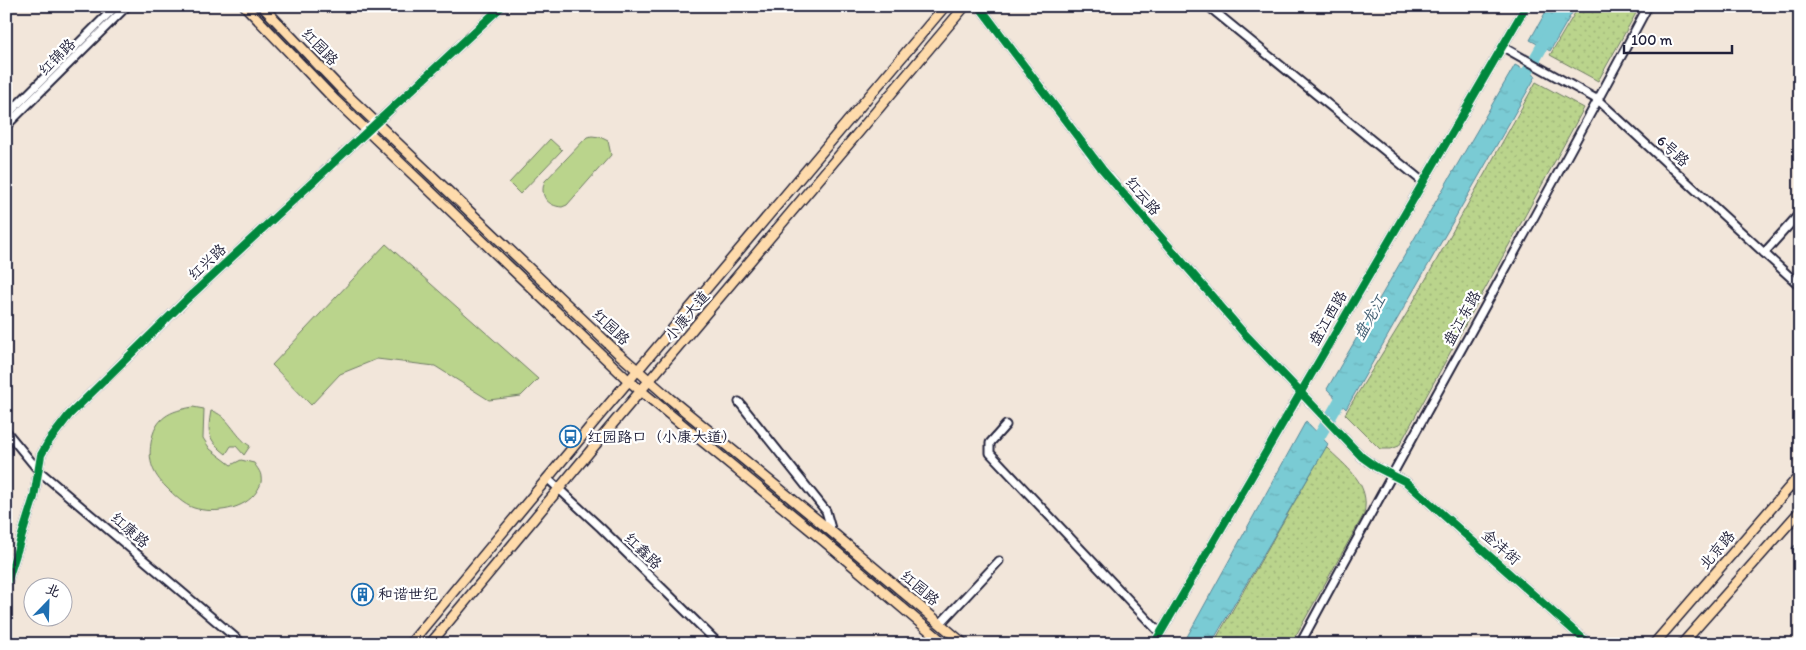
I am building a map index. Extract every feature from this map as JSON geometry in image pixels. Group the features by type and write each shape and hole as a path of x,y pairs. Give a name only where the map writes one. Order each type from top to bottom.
{"main road":[{"name":"红园路","path":"245,6 335,100 629,381 945,644"},
{"name":"红园路","path":"262,6 344,91 638,370 964,644"},
{"name":"小康大道","path":"410,644 944,6"},
{"name":"小康大道","path":"430,644 640,391 965,6"},
{"name":"北京路","path":"1654,644 1800,475"},
{"path":"1682,644 1800,510"}],"street":[{"name":"红锦路","path":"6,116 116,6"},
{"name":"红锦路","path":"6,126 126,6"},
{"name":"红兴路","path":"6,586 34,497 41,455 48,441 69,414 187,299 502,6"},
{"name":"红云路","path":"979,6 1102,169 1242,332 1362,457"},
{"path":"1208,6 1423,182"},
{"name":"盘江西路","path":"1154,644 1526,6"},
{"name":"盘江东路","path":"1300,644 1391,474 1648,6"},
{"name":"6号路","path":"1503,46 1598,100 1800,286"},
{"path":"1764,253 1800,213"},
{"path":"739,402 826,511 832,532"},
{"path":"1006,425 990,444 990,453 1160,633"},
{"name":"红康路","path":"6,431 38,470 243,644"},
{"name":"金沣街","path":"1362,457 1376,467 1406,482 1589,644"},
{"name":"红鑫路","path":"547,478 719,644"},
{"path":"940,624 999,560"},
{"path":"927,644 934,635"}],"green space":[{"path":"1579,6 1640,6 1598,81 1550,55"},
{"path":"1536,82 1584,108 1399,446 1391,449 1380,449 1345,414 1407,313"},
{"path":"592,136 608,141 611,155 567,205 562,207 548,202 543,191 545,181 587,137"},
{"path":"550,139 562,150 520,194 509,183"},
{"path":"386,244 538,379 521,396 489,400 435,366 377,359 340,374 311,405 272,365"},
{"path":"193,407 204,409 203,438 210,449 231,465 241,460 254,463 260,472 260,486 245,503 228,509 211,511 194,508 176,496 162,482 152,467 150,456 151,443 153,434 160,421 171,413"},
{"path":"211,411 222,416 244,442 250,446 244,455 236,446 231,446 226,454 212,440 209,431"},
{"path":"1326,447 1349,469 1360,484 1364,493 1364,514 1291,644 1213,644"}],"water":[{"path":"1549,6 1576,6 1550,51 1530,40"},
{"path":"1515,65 1536,76 1346,409 1327,389"},
{"path":"1306,421 1328,444 1211,644 1183,644"}],"waterway":[{"name":"盘龙江","path":"1519,87 1565,6"},
{"name":"盘龙江","path":"1312,449 1347,388"}],"cycle path":[{"path":"6,586 34,497 41,455 69,415 187,299 502,6"},
{"path":"979,6 1102,169 1243,332 1362,457 1376,467 1406,482 1589,644"},
{"path":"1154,644 1526,6"}],"place":[{"name":"红园路口（小康大道）","path":"571,437"},
{"name":"和谐世纪","path":"362,594"}]}
